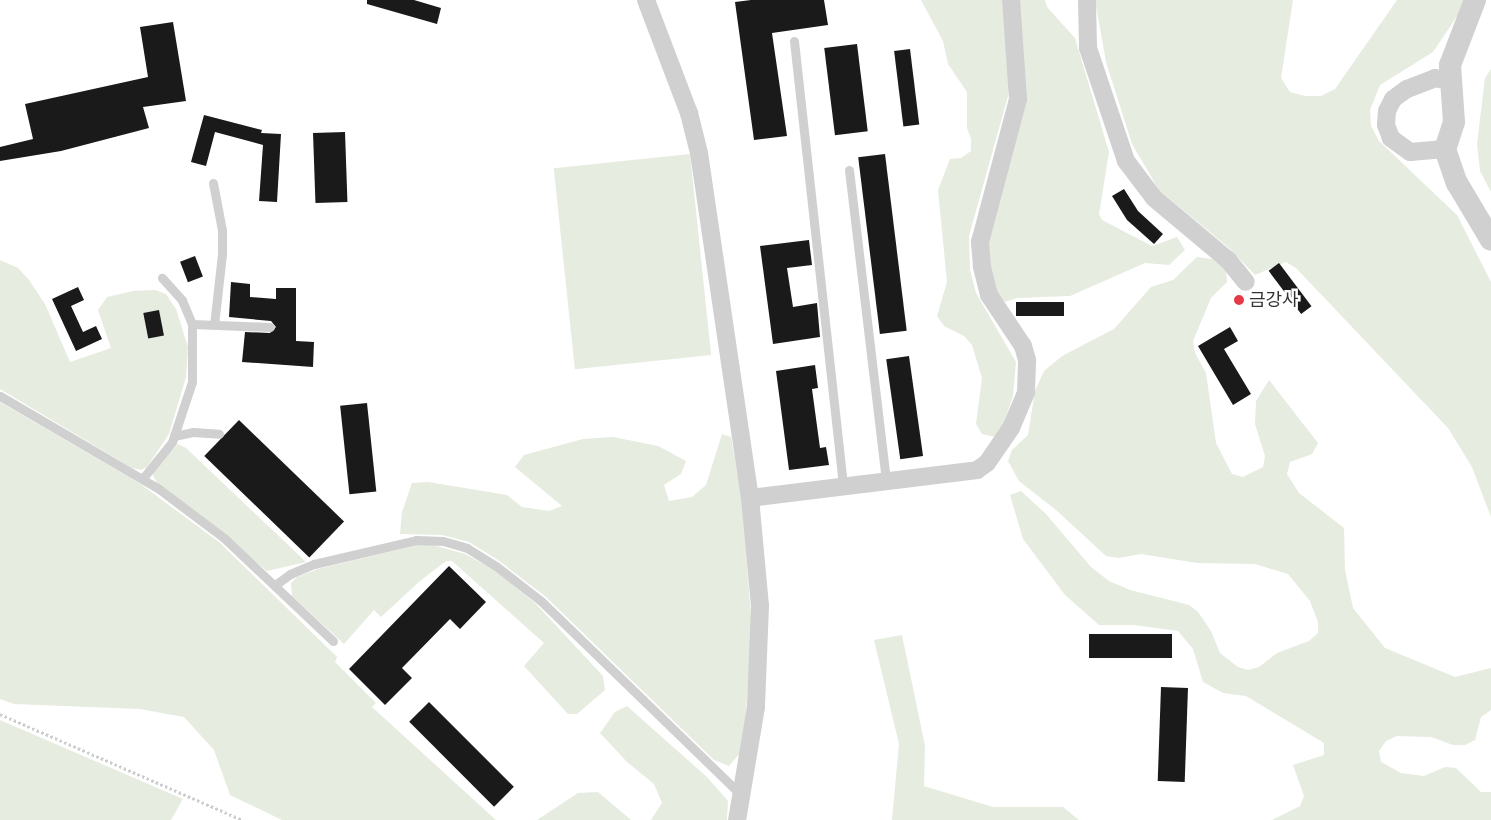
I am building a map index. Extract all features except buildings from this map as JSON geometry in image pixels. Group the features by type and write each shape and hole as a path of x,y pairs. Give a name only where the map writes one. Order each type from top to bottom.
{"street":[{"path":"646,0 689,113 699,153 750,498 760,606 756,707 737,820"},
{"path":"750,498 977,470 987,463 1011,428 1026,392 1029,376 1023,346 989,295 982,266 980,242 1018,99 1011,0"},
{"path":"1087,0 1088,48 1126,161 1154,198 1228,260 1246,282"},
{"path":"1475,0 1450,65 1449,81 1454,122 1444,150 1457,183 1491,240"},
{"path":"1444,150 1410,152 1399,147 1386,125 1393,99 1407,89 1435,78 1449,81"}],"lane":[{"path":"794,41 843,486"},
{"path":"848,170 886,480"},
{"path":"213,183 222,230 222,254 214,325"},
{"path":"143,478 174,436 192,382 192,324 182,300 162,278"},
{"path":"192,324 270,327"},
{"path":"0,396 143,478 224,538 333,641"},
{"path":"174,436 193,432 219,434"},
{"path":"275,585 290,574 314,564 416,540 443,541 467,548 496,566 541,600 741,796"}],"path":[{"path":"0,714 243,820"}],"shaded area":[{"path":"921,0 1003,0 1010,73 1008,96 969,236 970,270 976,293 1016,362 1013,396 1002,428 995,437 982,434 976,424 982,378 972,345 964,336 944,326 937,316 947,282 938,190 950,159 961,158 971,151 971,139 967,128 967,92 948,64 943,41"},
{"path":"1017,0 1045,0 1047,7 1075,38 1109,152 1099,214 1102,220 1152,246 1177,237 1185,250 1169,265 1145,263 1070,296 1017,298 1005,302 994,291 986,242 1018,122"},
{"path":"1095,0 1293,0 1281,78 1290,92 1305,96 1321,96 1335,89 1397,0 1468,0 1433,52 1380,85 1370,110 1371,126 1379,141 1457,215 1491,282 1491,517 1472,467 1448,428 1296,268 1286,262 1255,275 1229,248 1159,190 1132,144 1106,62"},
{"path":"1491,69 1491,192 1480,171 1477,144 1485,78"},
{"path":"690,154 711,355 575,369 554,168"},
{"path":"1197,257 1220,260 1226,270 1227,282 1211,298 1193,341 1195,353 1206,373 1216,443 1232,474 1243,477 1263,467 1265,456 1255,424 1256,401 1269,380 1318,443 1312,454 1290,462 1287,474 1299,493 1344,528 1345,570 1353,608 1385,648 1455,677 1491,668 1491,710 1481,717 1475,740 1465,745 1453,745 1431,737 1397,736 1386,741 1379,751 1381,762 1401,773 1424,776 1445,767 1456,768 1481,792 1491,792 1491,820 1272,820 1300,806 1304,796 1293,765 1324,755 1324,743 1246,696 1223,693 1203,682 1193,649 1178,631 1134,625 1099,625 1065,595 1023,539 1010,495 1021,491 1046,514 1091,567 1109,581 1130,590 1189,605 1198,612 1211,631 1220,653 1238,667 1248,670 1259,667 1277,653 1309,641 1318,633 1318,622 1310,601 1288,574 1255,564 1197,563 1141,554 1118,558 1106,556 1056,510 1019,481 1008,461 1012,450 1028,435 1035,391 1044,371 1062,356 1114,329 1151,287 1173,280"},
{"path":"0,260 18,268 29,280 45,304 70,362 111,348 98,310 107,297 133,291 155,290 166,294 176,309 188,347 186,377 169,434 147,467 141,470 132,468 0,389"},
{"path":"0,402 139,483 219,542 337,657 335,662 376,703 372,707 496,820 282,820 230,795 214,750 184,717 140,709 14,704 0,699"},
{"path":"722,434 731,437 742,500 752,629 745,727 741,752 729,766 714,760 546,597 498,560 469,542 442,535 400,534 402,512 412,483 428,482 507,495 522,507 549,511 562,506 515,467 524,455 583,439 613,437 658,446 686,461 681,474 664,485 669,501 692,497 706,485"},
{"path":"178,444 186,448 306,562 267,571 157,483 152,473"},
{"path":"426,543 465,554 495,570 536,604 603,676 605,690 577,714 568,714 524,666 544,643 452,561 446,561 420,581 381,617 374,610 344,644 292,596 291,583 297,577 318,569"},
{"path":"902,635 925,746 924,786 993,807 1063,807 1079,820 892,820 899,744 874,640"},
{"path":"627,706 707,777 728,801 727,820 651,820 662,803 654,784 627,762 600,733 615,712"},
{"path":"0,720 183,799 171,820 0,820"},
{"path":"598,792 631,820 537,820 578,793"}],"place":[{"name":"금강사","path":"1239,300"}]}
